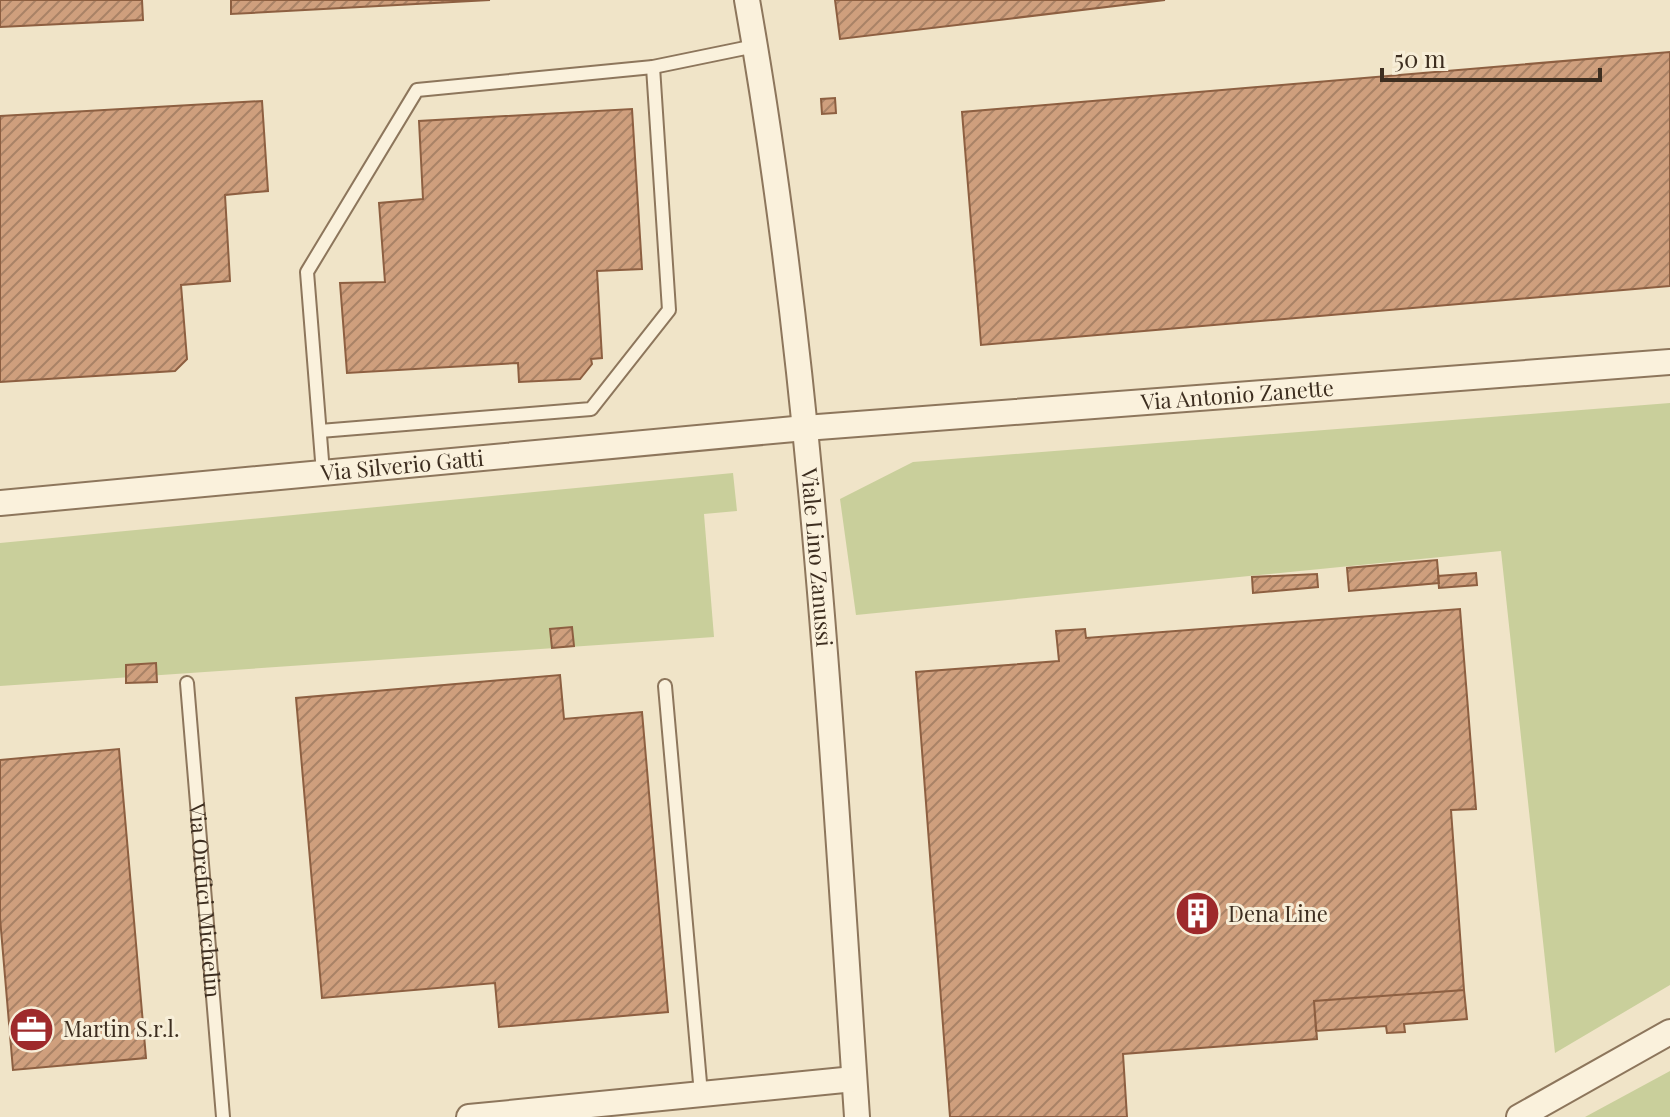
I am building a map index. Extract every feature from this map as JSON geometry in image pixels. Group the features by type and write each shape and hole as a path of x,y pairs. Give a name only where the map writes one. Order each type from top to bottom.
{"street":[{"name":"Viale Lino Zanussi","path":"747,0 774,154 805,428 857,1117"},
{"name":"Via Antonio Zanette","path":"805,428 1670,362"},
{"name":"Via Silverio Gatti","path":"0,503 805,428"},
{"path":"1519,1117 1670,1032"},
{"path":"469,1117 854,1079"}],"lane":[{"path":"323,473 307,272 417,90 653,67 755,46"},
{"path":"320,431 591,409 669,310 653,67"},
{"name":"Via Orefici Michelin","path":"187,683 223,1117"},
{"path":"665,686 701,1094"}],"green space":[{"path":"1670,403 1670,985 1555,1053 1501,551 856,615 840,499 913,462"},
{"path":"733,473 737,511 704,514 714,637 0,686 0,543"},
{"path":"1670,1071 1670,1117 1585,1117"}],"building":[{"path":"0,0 142,0 143,20 0,27"},
{"path":"231,0 490,0 231,14"},
{"path":"835,0 1165,0 840,39"},
{"path":"1670,52 1670,286 981,345 962,112"},
{"path":"835,98 836,113 822,114 821,99"},
{"path":"262,101 268,191 225,195 230,281 181,285 187,359 175,371 0,382 0,116"},
{"path":"632,109 642,269 597,271 602,358 591,359 592,364 580,379 519,382 518,363 347,373 340,283 385,282 379,203 423,199 419,121"},
{"path":"1437,560 1439,583 1349,591 1347,568"},
{"path":"1476,573 1477,585 1439,588 1438,576"},
{"path":"1317,574 1318,587 1253,593 1252,577"},
{"name":"Dena Line","path":"1460,609 1476,809 1451,810 1464,990 1314,1001 1317,1039 1123,1054 1127,1117 950,1117 916,672 1059,661 1056,631 1085,629 1086,638"},
{"path":"572,627 574,646 552,648 550,629"},
{"path":"156,663 157,682 126,683 126,665"},
{"path":"560,675 564,719 642,712 668,1012 499,1027 495,983 322,998 296,698"},
{"path":"119,749 146,1058 13,1070 0,918 0,760"},
{"path":"1464,990 1467,1019 1404,1024 1405,1032 1387,1033 1386,1026 1316,1031 1314,1001"}],"place":[{"name":"Dena Line","path":"1197,914"},
{"name":"Martin S.r.l.","path":"32,1029"}]}
